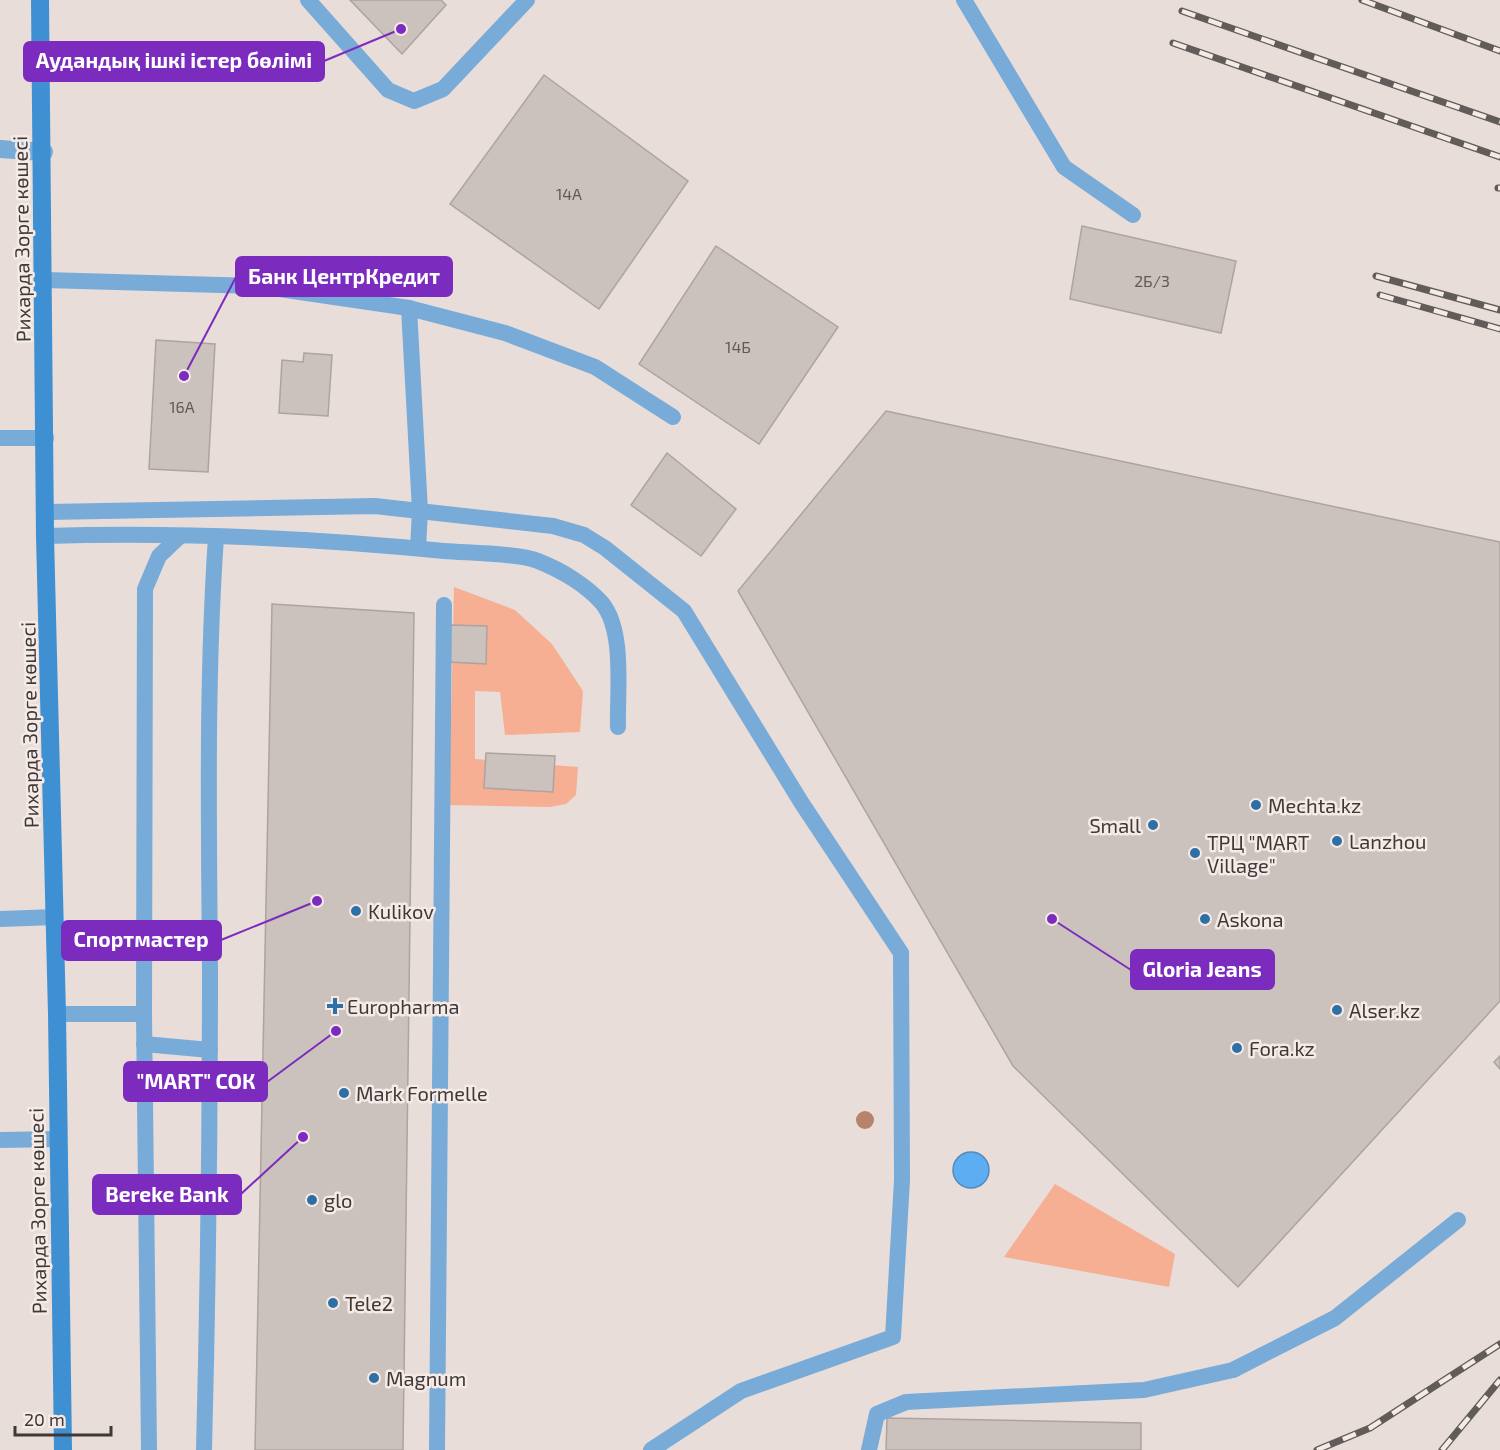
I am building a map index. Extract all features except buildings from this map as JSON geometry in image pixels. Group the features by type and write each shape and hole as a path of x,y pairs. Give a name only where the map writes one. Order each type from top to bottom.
{"main road":[{"name":"Рихарда Зорге көшесі","path":"40,0 44,153 47,512 45,536 57,1014 63,1450"}],"street":[{"path":"0,148 44,153"}],"lane":[{"path":"308,0 388,90 414,101 443,89 527,0"},
{"path":"964,0 1064,166 1133,215"},
{"path":"45,280 259,286 409,308 505,333 595,368 673,417"},
{"path":"409,308 420,511 418,548"},
{"path":"0,438 46,438"},
{"path":"47,512 375,506 553,526 584,535 605,548 684,611 807,811 901,953 902,1180 893,1337 741,1390 651,1450"},
{"path":"45,536 112,534 216,537 418,548 537,560 582,584 603,605 616,633 618,727"},
{"path":"149,1450 144,1044 145,590 159,556 179,537"},
{"path":"204,1450 210,1050 208,790 212,600 216,537"},
{"path":"437,1450 444,605"},
{"path":"0,919 55,917"},
{"path":"57,1014 144,1014"},
{"path":"144,1044 210,1050"},
{"path":"0,1140 58,1139"},
{"path":"869,1450 877,1414 906,1402 1144,1389 1233,1370 1335,1318 1458,1220"}],"shaded area":[{"path":"454,587 515,610 552,644 583,691 580,732 505,735 500,692 475,691 475,759 578,767 576,795 566,804 550,807 449,805"},
{"path":"1055,1184 1175,1254 1169,1287 1004,1257"}],"water":[{"path":"971,1152 984,1157 989,1170 984,1183 971,1188 958,1183 953,1170 958,1157"}],"railway":[{"path":"1362,0 1500,51"},
{"path":"1182,11 1500,122"},
{"path":"1173,43 1500,157"},
{"path":"1376,276 1500,310"},
{"path":"1380,295 1500,329"},
{"path":"1317,1450 1370,1428 1500,1344"},
{"path":"1442,1450 1500,1380"}],"place":[{"name":"Аудандық ішкі істер бөлімі","path":"401,29"},
{"name":"Банк ЦентрКредит","path":"184,376"},
{"name":"Mechta.kz","path":"1256,805"},
{"name":"Small","path":"1153,825"},
{"name":"Lanzhou","path":"1337,841"},
{"name":"ТРЦ \"MART Village\"","path":"1195,853"},
{"name":"Спортмастер","path":"317,901"},
{"name":"Kulikov","path":"356,911"},
{"name":"Gloria Jeans","path":"1052,919"},
{"name":"Askona","path":"1205,919"},
{"name":"Europharma","path":"335,1006"},
{"name":"Alser.kz","path":"1337,1010"},
{"name":"\"MART\" СОК","path":"336,1031"},
{"name":"Fora.kz","path":"1237,1048"},
{"name":"Mark Formelle","path":"344,1093"},
{"name":"Bereke Bank","path":"303,1137"},
{"name":"glo","path":"312,1200"},
{"name":"Tele2","path":"333,1303"},
{"name":"Magnum","path":"374,1378"}]}
